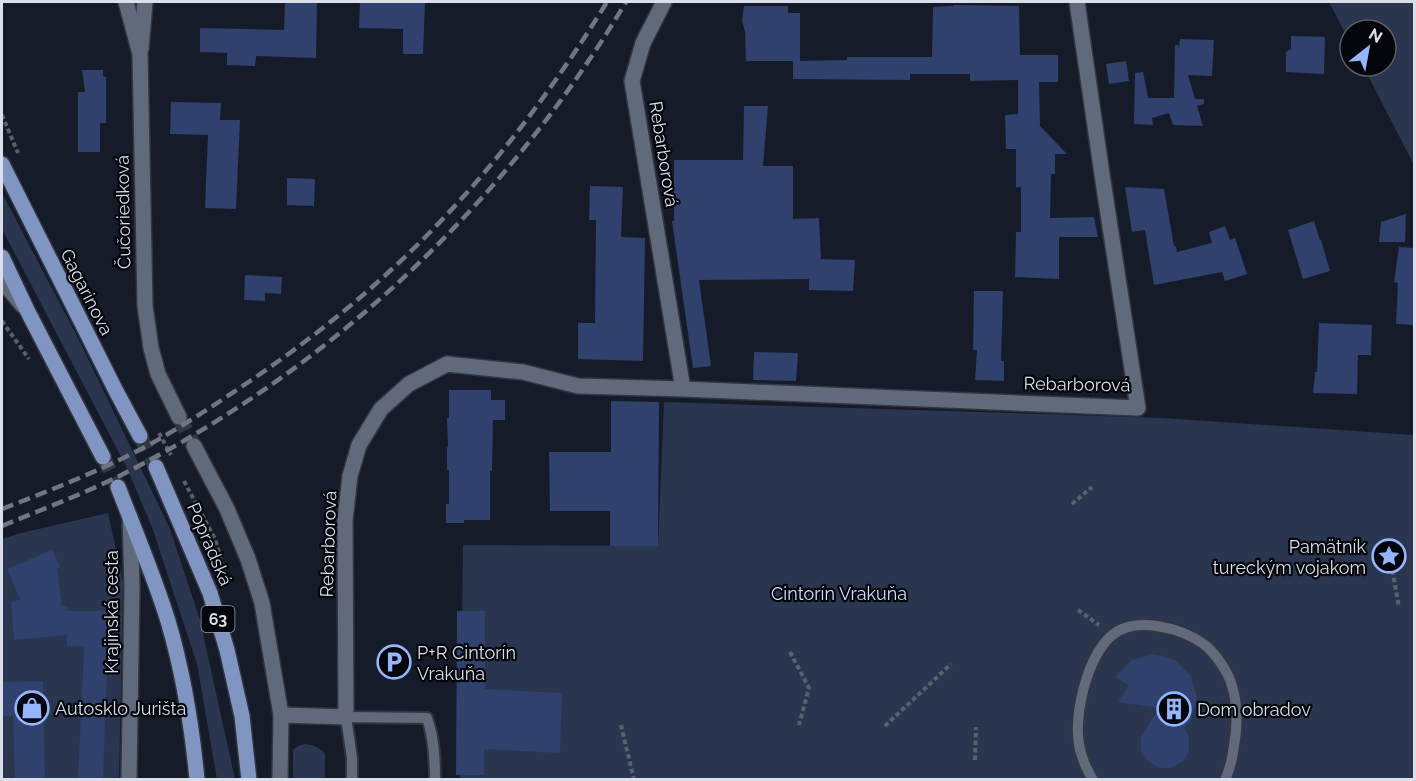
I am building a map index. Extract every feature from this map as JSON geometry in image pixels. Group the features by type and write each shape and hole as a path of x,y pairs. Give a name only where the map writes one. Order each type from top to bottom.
{"main road":[{"name":"Gagarinova","path":"2,164 140,436"},
{"path":"2,257 103,457"},
{"name":"Popradská","path":"156,467 210,593 227,650 242,717 249,780"},
{"path":"118,487 168,621 187,704 197,780"}],"street":[{"path":"126,2 140,54"},
{"name":"Čučoriedková","path":"145,2 140,54 145,306 151,348 158,374 179,417"},
{"name":"Rebarborová","path":"663,2 643,43 632,81 683,388"},
{"name":"Rebarborová","path":"346,717 345,520 350,476 359,445 381,410 409,384 447,364 524,372 578,386 683,388 1138,408 1077,2"},
{"path":"2,281 28,312"},
{"path":"194,446 227,509 257,586 266,621 281,715 280,780"},
{"name":"Krajinská cesta","path":"129,780 132,585 130,517"},
{"path":"281,715 346,717"}],"lane":[{"path":"1093,780 1082,757 1077,729 1086,678 1096,654 1112,635 1131,626 1156,625 1183,632 1206,645 1222,665 1232,684 1237,712 1235,740 1225,780"},
{"path":"352,780 352,758 346,717 427,718 435,759 435,780"}],"path":[{"path":"2,321 17,343"},
{"path":"1072,504 1092,488"},
{"path":"1391,563 1399,607"},
{"path":"1078,610 1112,635"},
{"path":"790,652 809,688 799,725"},
{"path":"885,726 951,664"},
{"path":"621,724 634,780"},
{"path":"975,760 976,727"}],"green space":[{"path":"1329,2 1414,2 1414,165 1369,78 1398,78 1398,18 1338,19"},
{"path":"2,193 80,342 170,529 200,620 235,779 217,779 197,664 152,527 126,466 2,229"},
{"name":"Cintorín Vrakuňa","path":"664,402 1162,418 1414,435 1414,779 460,780 463,545 658,546"},
{"path":"108,513 123,582 119,779 2,779 2,539"},
{"path":"305,744 316,747 325,754 325,779 293,779 293,750"}],"building":[{"path":"285,2 317,2 316,58 256,56 255,66 227,65 227,53 200,52 200,28 284,30"},
{"path":"360,2 425,2 423,54 403,54 403,29 359,28"},
{"path":"744,6 788,6 788,13 800,13 800,61 847,60 847,57 932,57 933,7 1019,6 1020,55 1058,55 1058,82 1039,82 1040,126 1067,154 1055,154 1055,174 1051,174 1050,218 1094,217 1098,237 1059,237 1059,279 1015,277 1016,232 1021,232 1021,187 1016,187 1016,149 1006,149 1005,115 1018,114 1018,80 970,81 970,74 910,74 910,80 793,79 793,61 746,61 745,31 742,21"},
{"path":"1291,36 1325,37 1324,74 1286,72 1286,52 1291,49"},
{"path":"1180,39 1214,40 1212,76 1188,75 1195,99 1204,99 1204,104 1197,106 1203,126 1173,125 1169,113 1152,118 1153,125 1134,124 1135,73 1143,72 1148,98 1174,98 1175,45 1179,48"},
{"path":"1126,61 1129,81 1109,84 1106,64"},
{"path":"82,70 103,70 103,76 106,77 106,123 100,123 100,152 78,152 78,92 85,92"},
{"path":"171,102 221,103 220,120 240,120 236,209 205,208 208,135 170,134"},
{"path":"744,106 768,106 763,166 793,166 793,219 819,218 821,259 855,260 853,291 809,290 809,279 699,280 711,366 693,368 672,221 674,221 674,160 743,160"},
{"path":"287,178 315,179 314,206 287,205"},
{"path":"590,186 623,187 621,237 645,238 643,361 578,359 578,323 595,323 596,220 589,220"},
{"path":"1125,187 1164,189 1177,252 1212,243 1209,232 1225,226 1230,240 1235,238 1247,274 1225,281 1222,272 1154,285 1145,230 1132,232"},
{"path":"1406,214 1405,242 1379,242 1381,222"},
{"path":"1314,221 1330,271 1303,279 1288,230"},
{"path":"1399,247 1414,248 1414,325 1396,324 1398,283 1394,282"},
{"path":"245,275 282,277 281,294 265,293 265,301 244,300"},
{"path":"974,291 1003,291 1001,361 1004,361 1004,381 975,380 977,350 973,350"},
{"path":"1319,323 1372,325 1371,355 1358,355 1357,394 1313,393 1315,372 1317,372"},
{"path":"754,352 798,353 796,381 753,380"},
{"path":"449,390 491,390 491,400 505,400 505,420 493,420 490,520 446,523 446,504 449,504 447,418 449,418"},
{"path":"611,401 659,402 658,546 610,546 610,511 550,511 549,452 611,452"},
{"path":"52,550 60,567 57,568 62,606 67,606 68,611 109,611 103,780 78,780 84,646 67,646 67,635 14,640 11,602 20,599 7,569"},
{"path":"457,611 485,611 485,689 562,693 560,753 484,749 484,775 456,775"},
{"name":"Dom obradov","path":"1154,654 1175,660 1191,676 1197,698 1191,720 1184,728 1189,737 1189,751 1183,761 1171,768 1159,768 1148,761 1141,750 1141,737 1159,708 1118,702 1129,685 1115,677 1132,660"},
{"path":"43,681 45,778 15,779 13,716 2,716 2,682"}],"tunnel":[{"path":"179,417 194,446"},
{"path":"140,436 156,467"},
{"path":"103,457 118,487"}],"railway":[{"path":"2,509 93,472 160,438 269,368 358,299 423,239 482,176 535,109 607,2"},
{"path":"2,526 115,478 207,427 279,379 347,327 411,270 471,209 527,144 579,75 626,2"}],"place":[{"name":"Pamätník tureckým vojakom","path":"1389,556"},
{"name":"P+R Cintorín Vrakuňa","path":"394,662"},
{"name":"Autosklo Jurišta","path":"32,708"},
{"name":"Dom obradov","path":"1174,709"}]}
